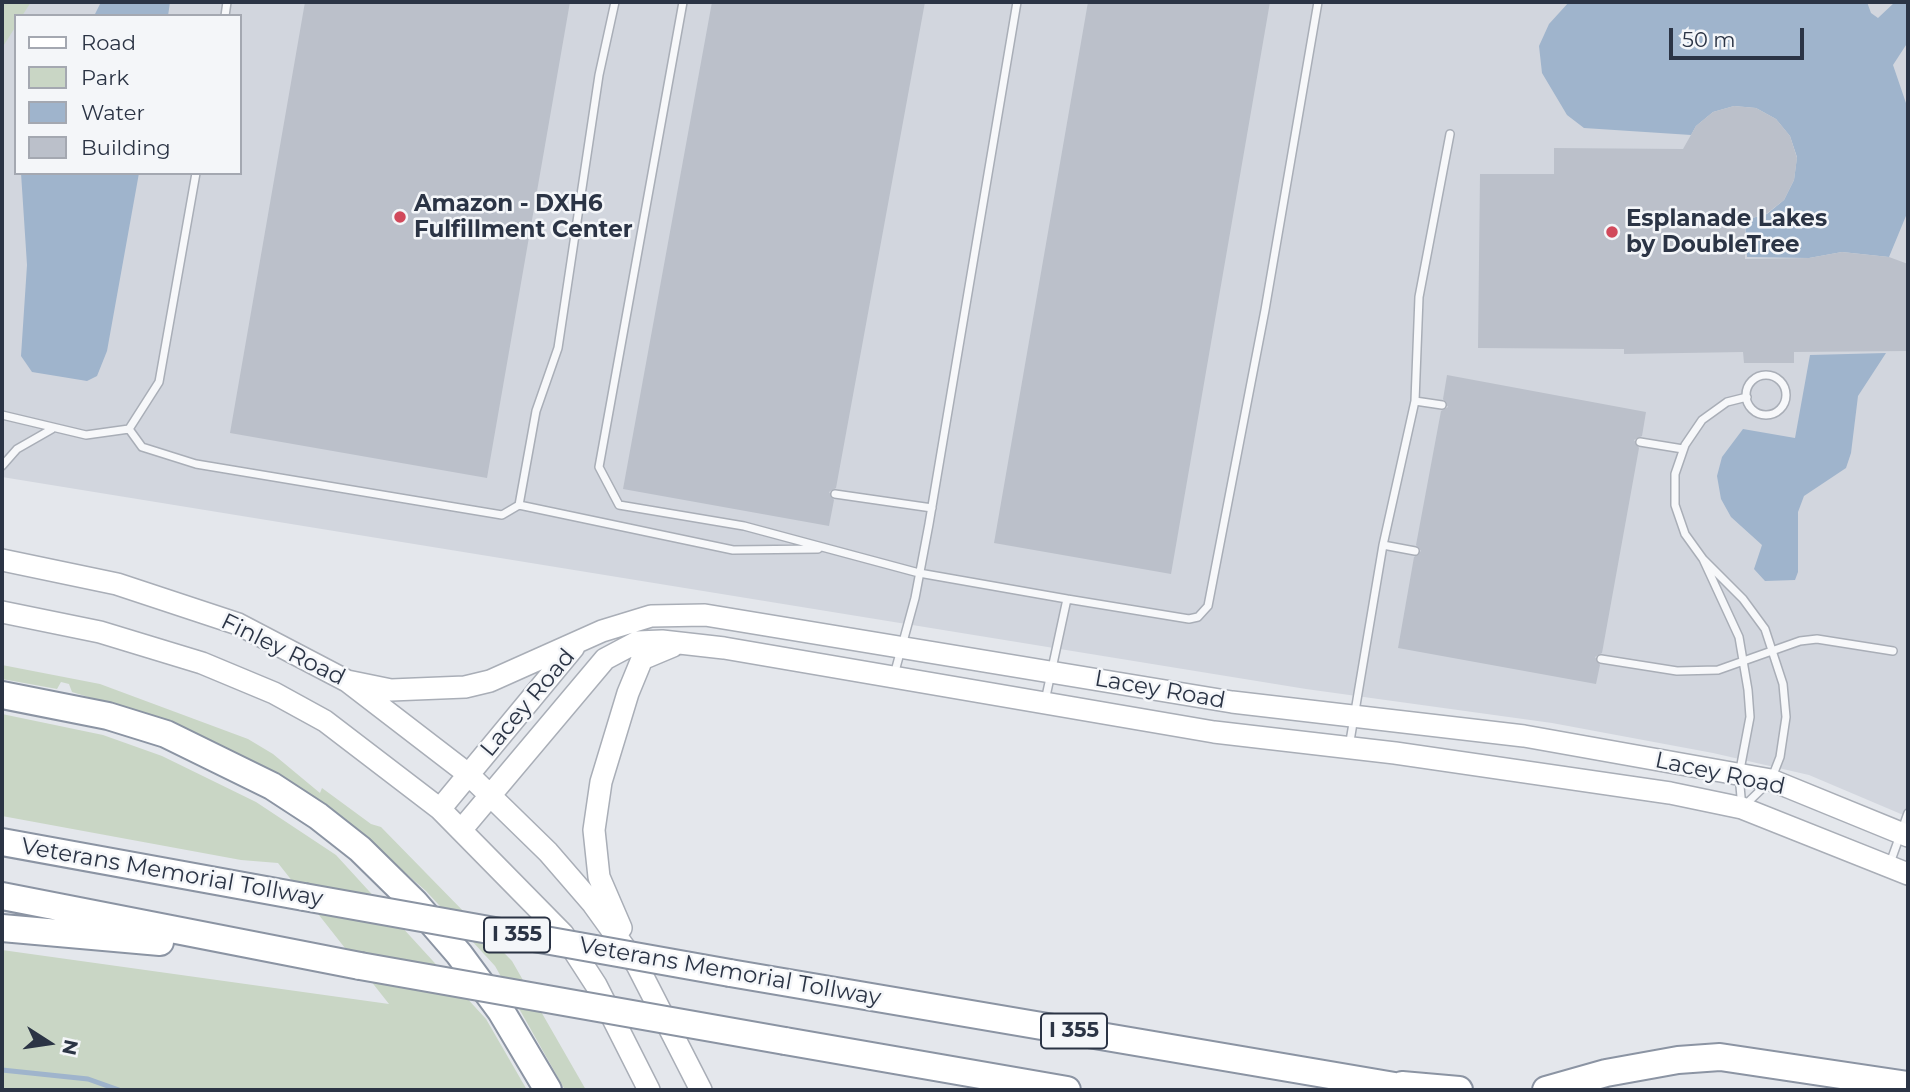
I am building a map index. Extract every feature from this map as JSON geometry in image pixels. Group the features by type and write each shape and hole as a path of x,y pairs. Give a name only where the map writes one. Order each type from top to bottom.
{"highway":[{"path":"2,695 108,716 166,734 272,786 318,816 360,849 415,903 459,954 501,1011 548,1090"},
{"name":"Veterans Memorial Tollway","path":"2,842 730,973 1418,1090"},
{"path":"2,896 292,954 1067,1090"},
{"path":"2,928 292,954"},
{"path":"1546,1090 1606,1073 1678,1060 1720,1057 1908,1085"},
{"path":"1381,1083 1459,1090"}],"main road":[{"name":"Finley Road","path":"2,560 117,584 238,624 347,681 468,774 575,883 637,965 701,1090"},
{"name":"Finley Road","path":"2,612 100,632 202,663 274,693 325,721 440,809 563,934 596,985 649,1090"},
{"name":"Lacey Road","path":"440,809 578,642 651,616 705,615 1232,702 1524,737 1771,780 1906,827"},
{"path":"347,681 391,690 465,687 490,681 578,642"},
{"name":"Lacey Road","path":"490,796 605,659 637,642 685,642 1214,732 1508,768 1670,793 1742,808 1898,870"},
{"path":"637,965 599,877 596,818 601,782 628,693 642,659 685,642"},
{"path":"462,829 490,796"}],"lane":[{"path":"519,505 536,411 558,348 599,75 615,2"},
{"path":"683,2 599,467 619,505 744,526 919,573 1189,619 1198,617 1208,606 1265,310 1318,2"},
{"path":"893,679 932,508 1017,2"},
{"path":"1349,749 1351,716 1383,545 1415,401 1419,297 1450,134"},
{"path":"2,415 86,435 129,429 159,382 196,175"},
{"path":"1765,374 1779,379 1786,392 1782,407 1768,415 1754,410 1746,397 1751,382 1765,374"},
{"path":"1742,808 1771,780 1780,757 1786,717 1783,684 1765,629 1743,599 1703,559 1685,534 1675,505 1675,474 1683,449 1702,420 1727,402 1746,397"},
{"path":"1415,401 1442,405"},
{"path":"2,466 17,449 52,429"},
{"path":"129,429 142,447 197,464 502,515 519,505 733,550 827,548"},
{"path":"1640,442 1683,449"},
{"path":"835,494 932,508"},
{"path":"1383,545 1415,551"},
{"path":"1703,559 1739,637 1750,717 1739,775 1742,808"},
{"path":"1045,703 1067,598"},
{"path":"1601,659 1677,671 1718,670 1817,639 1894,651"},
{"path":"1898,870 1906,827"}],"shaded area":[{"path":"7,2 1908,2 1908,817 1809,775 1713,753 1552,723 1306,689 2,477 2,28"}],"green space":[{"path":"2,2 31,2 23,14 14,14 14,29 2,48"},
{"path":"2,665 100,684 248,739 273,754 320,793 322,788 371,824 381,827 512,961 586,1090 565,1090 495,966 426,891 348,823 265,768 213,741 153,717 72,692 69,684 61,682 57,689 2,679"},
{"path":"2,714 103,735 162,756 256,802 336,855 486,1019 527,1090 2,1090 2,950 389,1004 278,863 241,860 2,816"}],"water":[{"path":"101,2 170,2 168,14 95,14"},
{"path":"1569,2 1867,2 1871,13 1878,18 1895,2 1908,2 1908,42 1893,65 1908,109 1908,211 1889,257 1842,252 1809,258 1747,257 1745,220 1767,214 1784,200 1794,180 1797,157 1790,136 1776,119 1756,108 1734,106 1713,112 1696,126 1691,135 1584,128 1567,115 1542,73 1539,46 1549,24"},
{"path":"21,175 139,175 107,351 97,376 87,381 32,372 21,356 27,265"},
{"path":"1886,353 1858,396 1851,453 1846,468 1804,496 1798,512 1798,572 1795,580 1765,581 1754,569 1762,545 1731,517 1721,499 1717,476 1722,457 1743,429 1795,438 1810,355"}],"building":[{"name":"Amazon - DXH6 Fulfillment Center","path":"305,2 570,2 487,478 230,433"},
{"path":"712,2 925,2 836,488 829,492 834,500 829,526 623,489"},
{"path":"1088,2 1270,2 1171,574 994,543"},
{"name":"Esplanade Lakes by DoubleTree","path":"1734,106 1756,108 1776,119 1790,136 1797,158 1794,180 1784,200 1766,214 1745,220 1745,259 1809,258 1842,252 1889,257 1908,264 1908,351 1794,352 1794,363 1744,363 1743,352 1624,354 1624,349 1478,348 1480,174 1554,174 1554,148 1683,149 1696,126 1713,112"},
{"path":"1447,375 1646,412 1642,436 1634,440 1639,448 1602,653 1595,657 1600,665 1596,684 1398,648 1414,557 1421,551 1416,545 1441,411 1448,407 1443,399"}],"waterway":[{"path":"2,1070 88,1079 119,1090"}],"place":[{"name":"Amazon - DXH6 Fulfillment Center","path":"400,217"},
{"name":"Esplanade Lakes by DoubleTree","path":"1612,232"}]}
